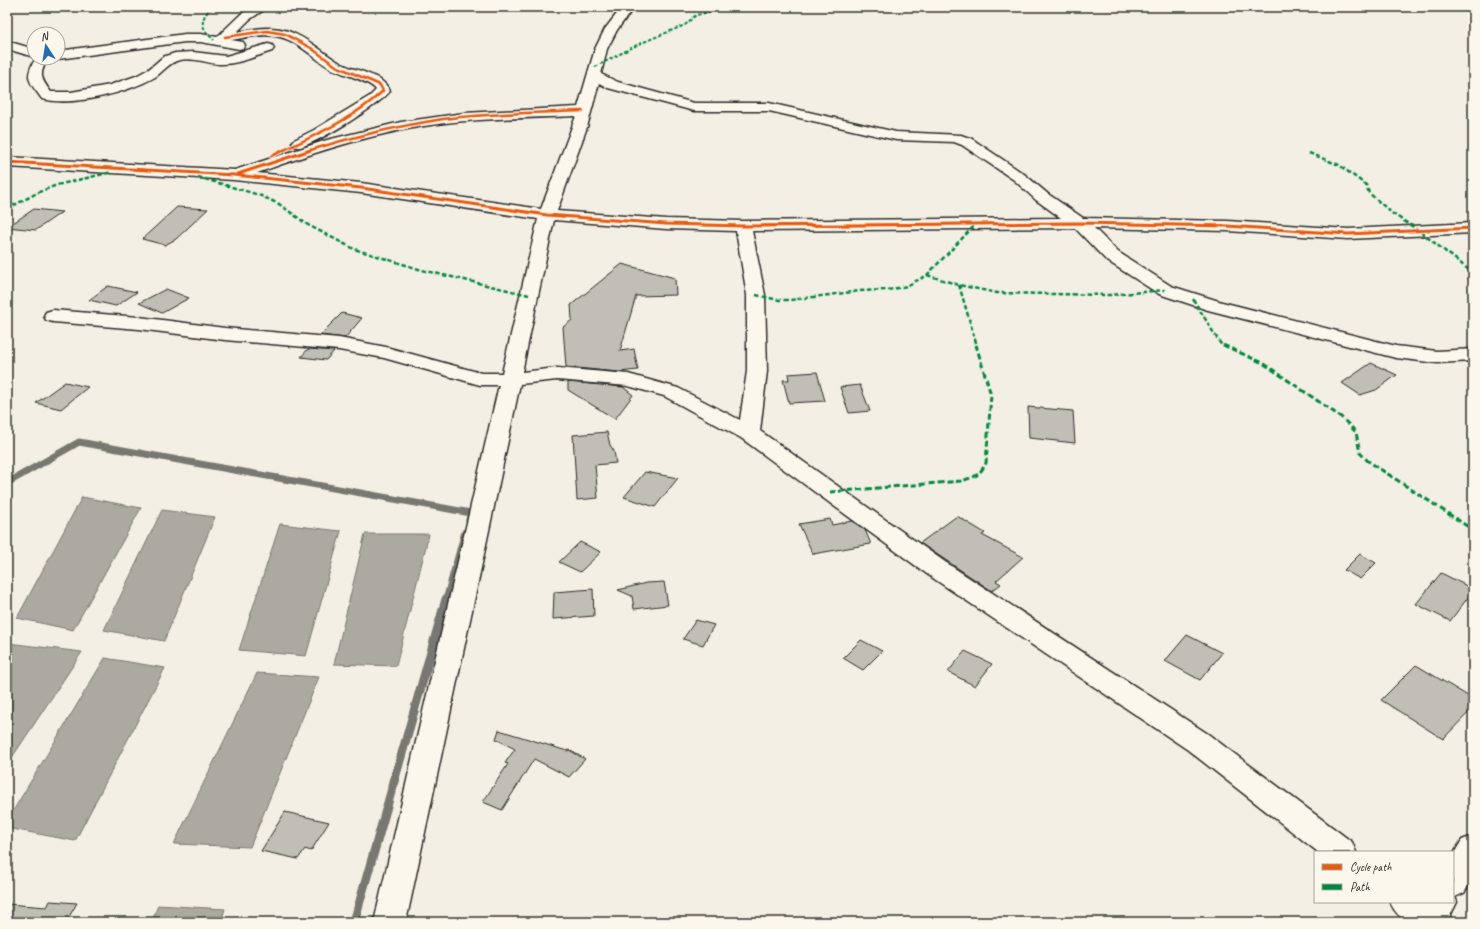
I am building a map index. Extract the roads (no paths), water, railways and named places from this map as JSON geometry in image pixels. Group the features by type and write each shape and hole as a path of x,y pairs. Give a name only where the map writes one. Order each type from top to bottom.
{"street":[{"path":"222,39 245,17 262,7"},
{"path":"390,922 547,215 580,127 593,75 605,40 628,7"},
{"path":"222,39 255,32 276,32 285,34 311,48 336,66 380,85 383,91 375,99 358,111 319,133 234,175"},
{"path":"66,54 171,39 201,38 222,39 278,48 311,48"},
{"path":"7,45 26,51"},
{"path":"38,66 34,73 34,78 47,96 57,98 107,90 142,78 155,71 162,63 175,57 196,55 213,59 229,59 278,48"},
{"path":"593,75 613,85 694,107 769,107 896,136 956,138 967,142 1019,178 1042,197 1079,223 1112,256 1165,290 1215,306 1396,352 1437,357 1473,355"},
{"path":"234,175 297,153 362,135 425,122 451,118 583,111"},
{"path":"7,162 234,175 361,188 547,215 666,224 743,226 1079,223 1220,226 1348,234 1473,228"},
{"path":"743,226 756,295 757,371 750,433"},
{"path":"53,316 139,323 225,334 339,344 386,353 474,378 510,379 557,374 628,380 671,392 750,433 936,568 1198,742 1340,851"},
{"path":"1454,881 1473,850"},
{"path":"1408,903 1434,915"}],"waterway":[{"path":"7,483 79,442 471,513 469,520"},
{"path":"446,600 465,532"},
{"path":"354,922 446,599"}]}
